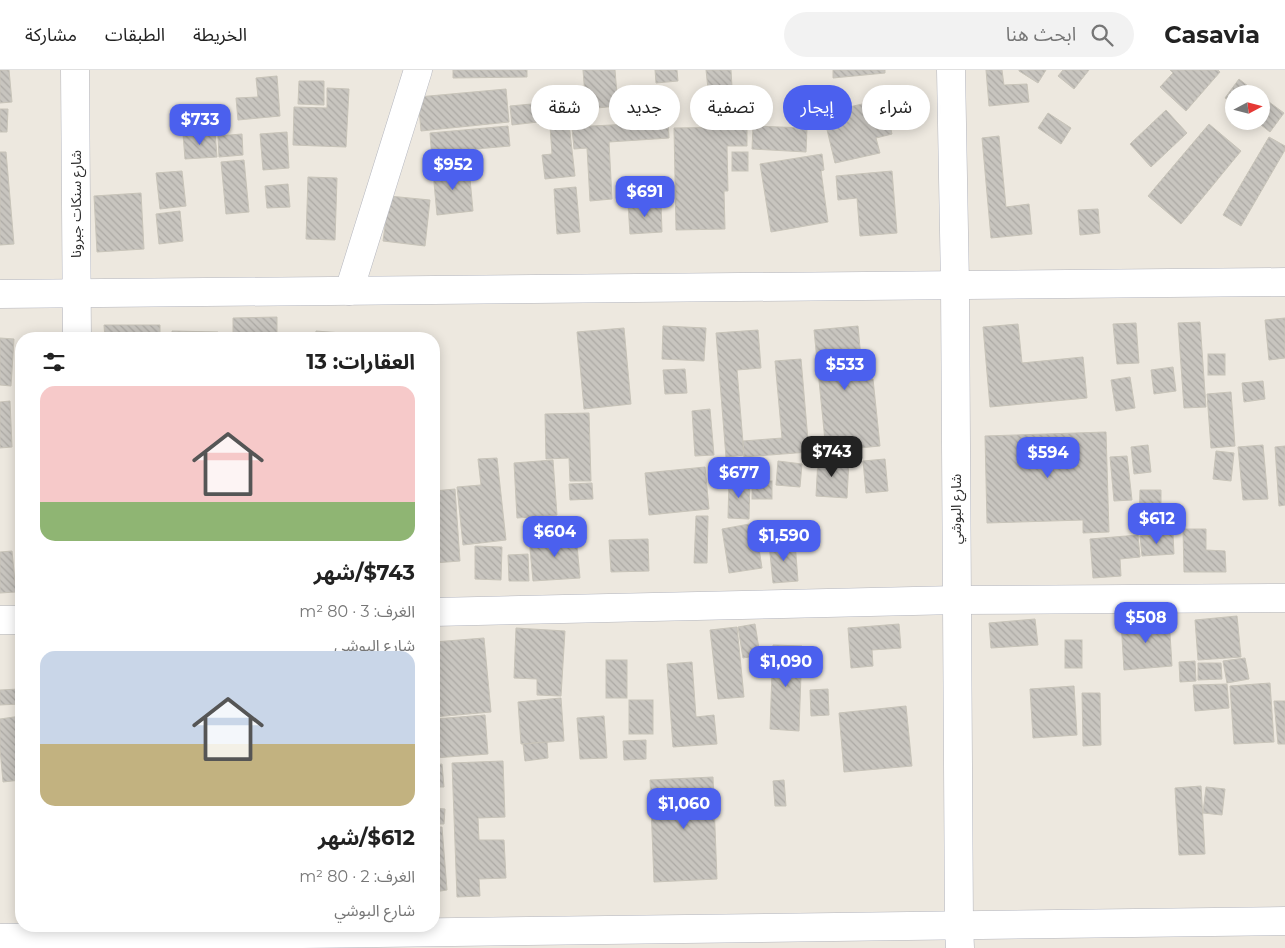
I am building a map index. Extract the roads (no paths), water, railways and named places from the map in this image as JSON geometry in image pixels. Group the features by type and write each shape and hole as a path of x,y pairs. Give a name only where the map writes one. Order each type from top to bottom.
{"street":[{"name":"شارع سنكات جبرونا","path":"75,70 77,332"},
{"path":"349,291 418,70"},
{"name":"شارع البوشي","path":"951,70 955,285 960,936"},
{"path":"0,294 1285,282"},
{"path":"440,612 957,600 1285,598"},
{"path":"0,620 15,620"},
{"path":"0,938 960,936 1285,921"}]}
